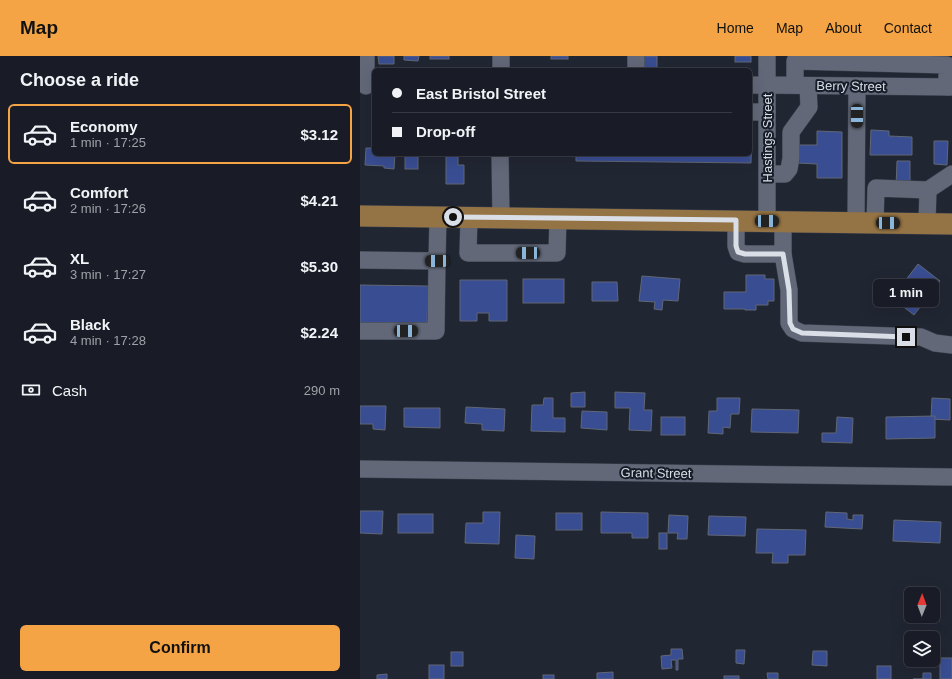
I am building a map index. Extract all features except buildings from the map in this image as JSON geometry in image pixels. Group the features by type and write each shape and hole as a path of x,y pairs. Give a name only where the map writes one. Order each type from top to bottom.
{"main road":[{"path":"360,216 952,224"}],"street":[{"path":"366,56 367,86"},
{"path":"501,56 501,68"},
{"path":"636,56 636,68"},
{"name":"Hastings Street","path":"767,56 768,174 775,221 783,254 789,290 790,323 793,329 802,333 921,337 934,343 952,345"},
{"path":"768,174 785,174 789,169 791,158 791,132 809,108 801,86 794,59 947,65 950,87"},
{"name":"Berry Street","path":"752,85 950,87"},
{"path":"857,86 866,222"},
{"path":"752,112 767,112"},
{"path":"500,156 501,218"},
{"path":"866,222 876,188 928,190 952,174"},
{"path":"927,223 928,190"},
{"path":"360,331 436,331 438,217"},
{"path":"469,218 468,253 557,253 558,218"},
{"path":"736,220 736,246 738,252 745,254 783,254"},
{"path":"360,260 437,261"},
{"name":"Grant Street","path":"360,470 952,477"}],"route":[{"path":"453,217 736,220 736,246 738,252 745,254 783,254 789,290 790,323 793,329 802,333 906,337"}]}
